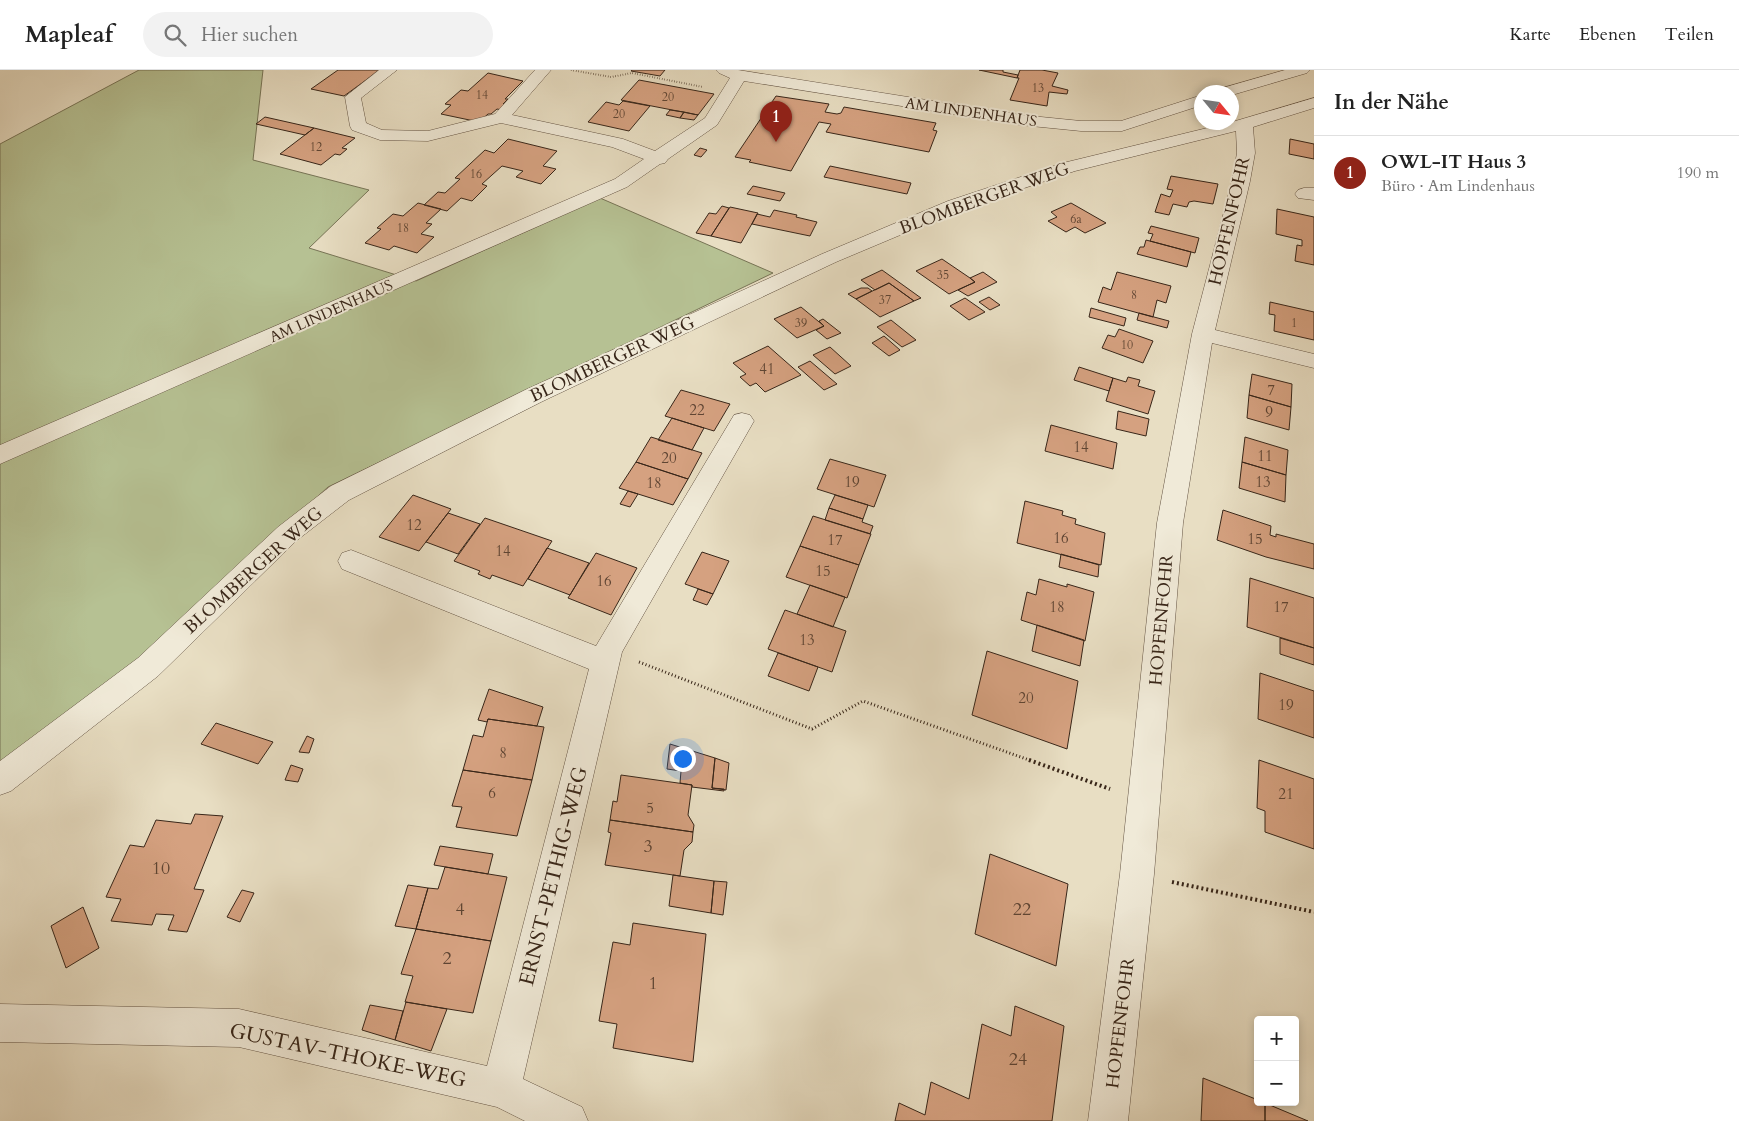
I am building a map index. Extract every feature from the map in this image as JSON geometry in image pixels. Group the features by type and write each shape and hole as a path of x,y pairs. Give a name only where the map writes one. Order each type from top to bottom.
{"street":[{"path":"389,70 353,97 358,126 380,135 428,136 501,118 617,144 659,159"},
{"path":"501,118 543,70"},
{"path":"1239,88 1302,70"},
{"name":"AM LINDENHAUS","path":"0,455 621,183 659,159 711,121 731,79 1021,120 1081,126 1122,126 1194,103"},
{"name":"BLOMBERGER WEG","path":"0,780 148,666 287,534 340,493 533,396 699,318 829,258 964,202 1069,167 1244,124 1314,103"},
{"name":"HOPFENFOHR","path":"1108,1121 1137,874 1170,523 1202,334 1241,181 1246,153 1244,124"},
{"path":"1202,334 1314,360"},
{"name":"ERNST-PETHIG-WEG","path":"501,1089 607,657 742,421"},
{"path":"352,561 607,657"},
{"name":"GUSTAV-THOKE-WEG","path":"0,1024 240,1028 501,1089 568,1121"}],"path":[{"path":"568,70 611,76 632,73 731,79"},
{"path":"607,657 812,729 864,701 1144,801"},
{"path":"1137,874 1314,912"}],"green space":[{"path":"139,70 263,70 253,160 369,190 309,248 416,281 600,198 773,273 328,487 138,661 0,763 0,144"}],"building":[{"path":"338,70 380,70 344,96 311,89"},
{"path":"632,70 665,70 660,76"},
{"path":"979,70 1003,70 1003,72 1018,75 1017,78"},
{"path":"1020,70 1042,70 1058,73 1052,86 1068,90 1067,94 1049,92 1047,106 1010,100 1019,78 1017,78"},
{"path":"488,73 523,81 505,99 508,99 503,104 508,105 502,110 497,109 488,114 479,122 441,114 451,105 445,104 461,90 468,91"},
{"path":"639,80 714,94 698,115 621,100"},
{"path":"776,96 829,104 825,112 841,113 844,107 936,123 933,130 937,131 929,152 826,132 831,124 819,122 791,171 735,157"},
{"path":"623,101 650,106 629,131 588,122 606,102 619,105"},
{"path":"670,110 684,112 680,118 666,115"},
{"path":"684,112 698,115 694,120 680,118"},
{"path":"265,117 314,128 305,135 256,124"},
{"path":"314,128 355,138 342,148 347,149 340,155 335,154 321,165 280,154"},
{"path":"508,139 557,151 543,166 556,169 541,184 516,177 523,171 502,166 482,184 487,186 472,201 461,198 447,211 424,205 438,192 445,193 460,179 455,178 485,150 494,153"},
{"path":"1290,139 1314,144 1314,159 1289,154"},
{"path":"700,148 707,150 701,157 694,155"},
{"path":"830,166 911,183 907,194 824,177"},
{"path":"1171,176 1218,184 1213,204 1194,201 1189,202 1187,207 1173,204 1169,215 1155,212 1161,194 1170,197 1173,190 1167,189"},
{"path":"753,186 785,193 780,201 747,194"},
{"path":"418,203 441,209 426,223 432,224 421,234 434,237 417,253 394,246 389,250 365,243 381,229 377,228 393,214 403,216"},
{"path":"1071,203 1106,223 1085,233 1075,227 1066,232 1048,221 1057,217 1051,212"},
{"path":"722,206 729,208 711,236 696,233 709,213 716,214"},
{"path":"730,207 758,213 741,243 711,236"},
{"path":"1277,209 1314,217 1314,265 1295,261 1297,245 1302,246 1302,240 1276,234"},
{"path":"774,210 817,222 810,236 752,224 757,214 770,217"},
{"path":"1151,226 1199,238 1195,253 1150,241 1153,234 1148,233"},
{"path":"1146,240 1191,252 1187,267 1137,254 1140,247 1144,247"},
{"path":"942,259 975,282 949,294 916,271"},
{"path":"882,270 921,298 914,301 889,283 875,290 861,280"},
{"path":"983,272 997,282 968,296 958,290 975,282 970,278"},
{"path":"1117,272 1171,286 1166,303 1157,300 1153,317 1098,302 1103,287 1111,290"},
{"path":"889,283 914,301 880,317 856,299"},
{"path":"861,288 868,288 872,291 856,299 848,294"},
{"path":"989,297 1000,305 990,310 979,302"},
{"path":"965,298 985,312 969,320 950,306"},
{"path":"1270,302 1314,312 1314,340 1274,331 1275,315 1269,314"},
{"path":"801,307 824,326 797,338 774,319"},
{"path":"1091,308 1126,318 1124,326 1089,317"},
{"path":"1139,313 1169,321 1167,328 1137,320"},
{"path":"823,319 841,333 827,339 816,330 824,326 819,321"},
{"path":"891,320 916,340 902,347 877,327"},
{"path":"1119,329 1153,341 1143,363 1102,348 1108,335 1115,337"},
{"path":"884,336 900,350 889,356 872,343"},
{"path":"768,346 801,375 765,392 756,383 750,386 740,377 746,374 733,363"},
{"path":"830,347 851,366 835,374 813,355"},
{"path":"810,361 837,384 824,390 798,367"},
{"path":"1079,367 1113,378 1109,391 1074,380"},
{"path":"1252,374 1292,384 1291,407 1249,395"},
{"path":"1128,377 1140,380 1138,386 1155,391 1148,414 1106,401 1113,378 1126,382"},
{"path":"681,390 730,404 714,431 665,416"},
{"path":"1249,395 1291,407 1289,430 1247,418"},
{"path":"1118,411 1149,419 1146,436 1116,429"},
{"path":"672,418 704,428 692,450 658,440"},
{"path":"1051,425 1117,443 1113,469 1045,451"},
{"path":"651,437 702,453 688,479 636,462"},
{"path":"1245,437 1288,450 1286,475 1242,462"},
{"path":"830,459 886,475 874,507 817,489"},
{"path":"636,462 688,479 673,505 619,488"},
{"path":"1242,462 1286,475 1285,502 1239,488"},
{"path":"628,491 638,494 630,507 620,504"},
{"path":"413,495 451,509 419,551 379,537"},
{"path":"835,495 868,505 863,519 829,508"},
{"path":"1025,501 1063,511 1062,515 1076,519 1075,524 1105,533 1101,565 1017,543"},
{"path":"829,508 863,519 862,522 873,526 870,534 825,520"},
{"path":"1223,510 1271,526 1270,535 1276,537 1276,534 1314,544 1314,569 1266,557 1217,540"},
{"path":"448,513 480,524 458,554 426,542"},
{"path":"813,516 871,534 859,565 800,546"},
{"path":"485,518 552,541 523,586 492,575 490,579 478,574 480,571 454,561"},
{"path":"800,546 859,565 847,598 786,577"},
{"path":"547,548 589,563 570,595 528,579"},
{"path":"702,552 729,561 713,594 685,584"},
{"path":"596,553 637,568 611,615 568,598"},
{"path":"1061,554 1099,565 1098,577 1059,567"},
{"path":"1250,578 1314,598 1314,648 1247,627"},
{"path":"1039,579 1067,587 1067,584 1094,592 1085,641 1021,620 1027,592 1036,595"},
{"path":"810,585 845,597 833,627 797,614"},
{"path":"698,589 713,594 707,605 693,600"},
{"path":"785,610 846,631 832,672 768,649"},
{"path":"1037,625 1084,640 1080,666 1032,651"},
{"path":"1280,638 1314,648 1314,665 1280,654"},
{"path":"987,651 1078,681 1067,749 972,715"},
{"path":"778,653 818,667 809,691 768,676"},
{"path":"1260,673 1314,691 1314,738 1258,719"},
{"path":"489,689 543,707 537,726 488,719 487,722 478,720"},
{"path":"488,719 544,727 532,780 463,770 473,735 483,737"},
{"path":"216,723 273,742 258,764 201,744"},
{"path":"307,736 314,739 309,753 299,752"},
{"path":"670,744 715,758 712,788 724,789 724,791 692,787 692,785 680,783 681,771 667,769"},
{"path":"715,758 729,763 726,790 712,788"},
{"path":"1259,760 1314,779 1314,849 1265,832 1265,811 1257,808"},
{"path":"291,765 303,769 298,782 285,780"},
{"path":"463,770 532,780 517,836 456,827 462,807 452,806"},
{"path":"621,775 692,785 688,815 694,825 693,832 610,820 613,801 617,802"},
{"path":"195,814 223,816 194,889 204,890 187,932 168,930 174,915 156,914 152,925 111,921 121,899 106,897 130,845 144,847 156,820 191,824"},
{"path":"610,820 693,832 692,842 684,850 680,876 605,865 611,833 608,832"},
{"path":"440,846 493,854 488,874 434,865"},
{"path":"990,854 1068,884 1056,966 975,934"},
{"path":"445,867 507,877 491,941 416,929 428,888 438,889"},
{"path":"673,875 714,881 711,913 669,906"},
{"path":"714,881 727,882 723,915 711,913"},
{"path":"408,885 428,888 416,929 395,926"},
{"path":"242,890 254,893 240,922 227,917"},
{"path":"83,907 99,948 66,968 51,926"},
{"path":"633,923 706,934 693,1062 613,1048 617,1024 599,1021 613,942 630,945"},
{"path":"416,929 491,941 473,1013 405,1002 413,976 401,974"},
{"path":"406,1002 447,1009 431,1051 395,1040"},
{"path":"370,1005 403,1011 395,1040 362,1030"},
{"path":"1015,1006 1064,1026 1052,1121 895,1121 899,1103 925,1115 931,1082 969,1099 982,1024 1011,1036"},
{"path":"1203,1078 1254,1098 1254,1106 1265,1106 1265,1121 1201,1121"},
{"path":"1265,1106 1272,1106 1308,1121 1265,1121"}],"place":[{"name":"OWL-IT Haus 3","path":"776,142"}]}
